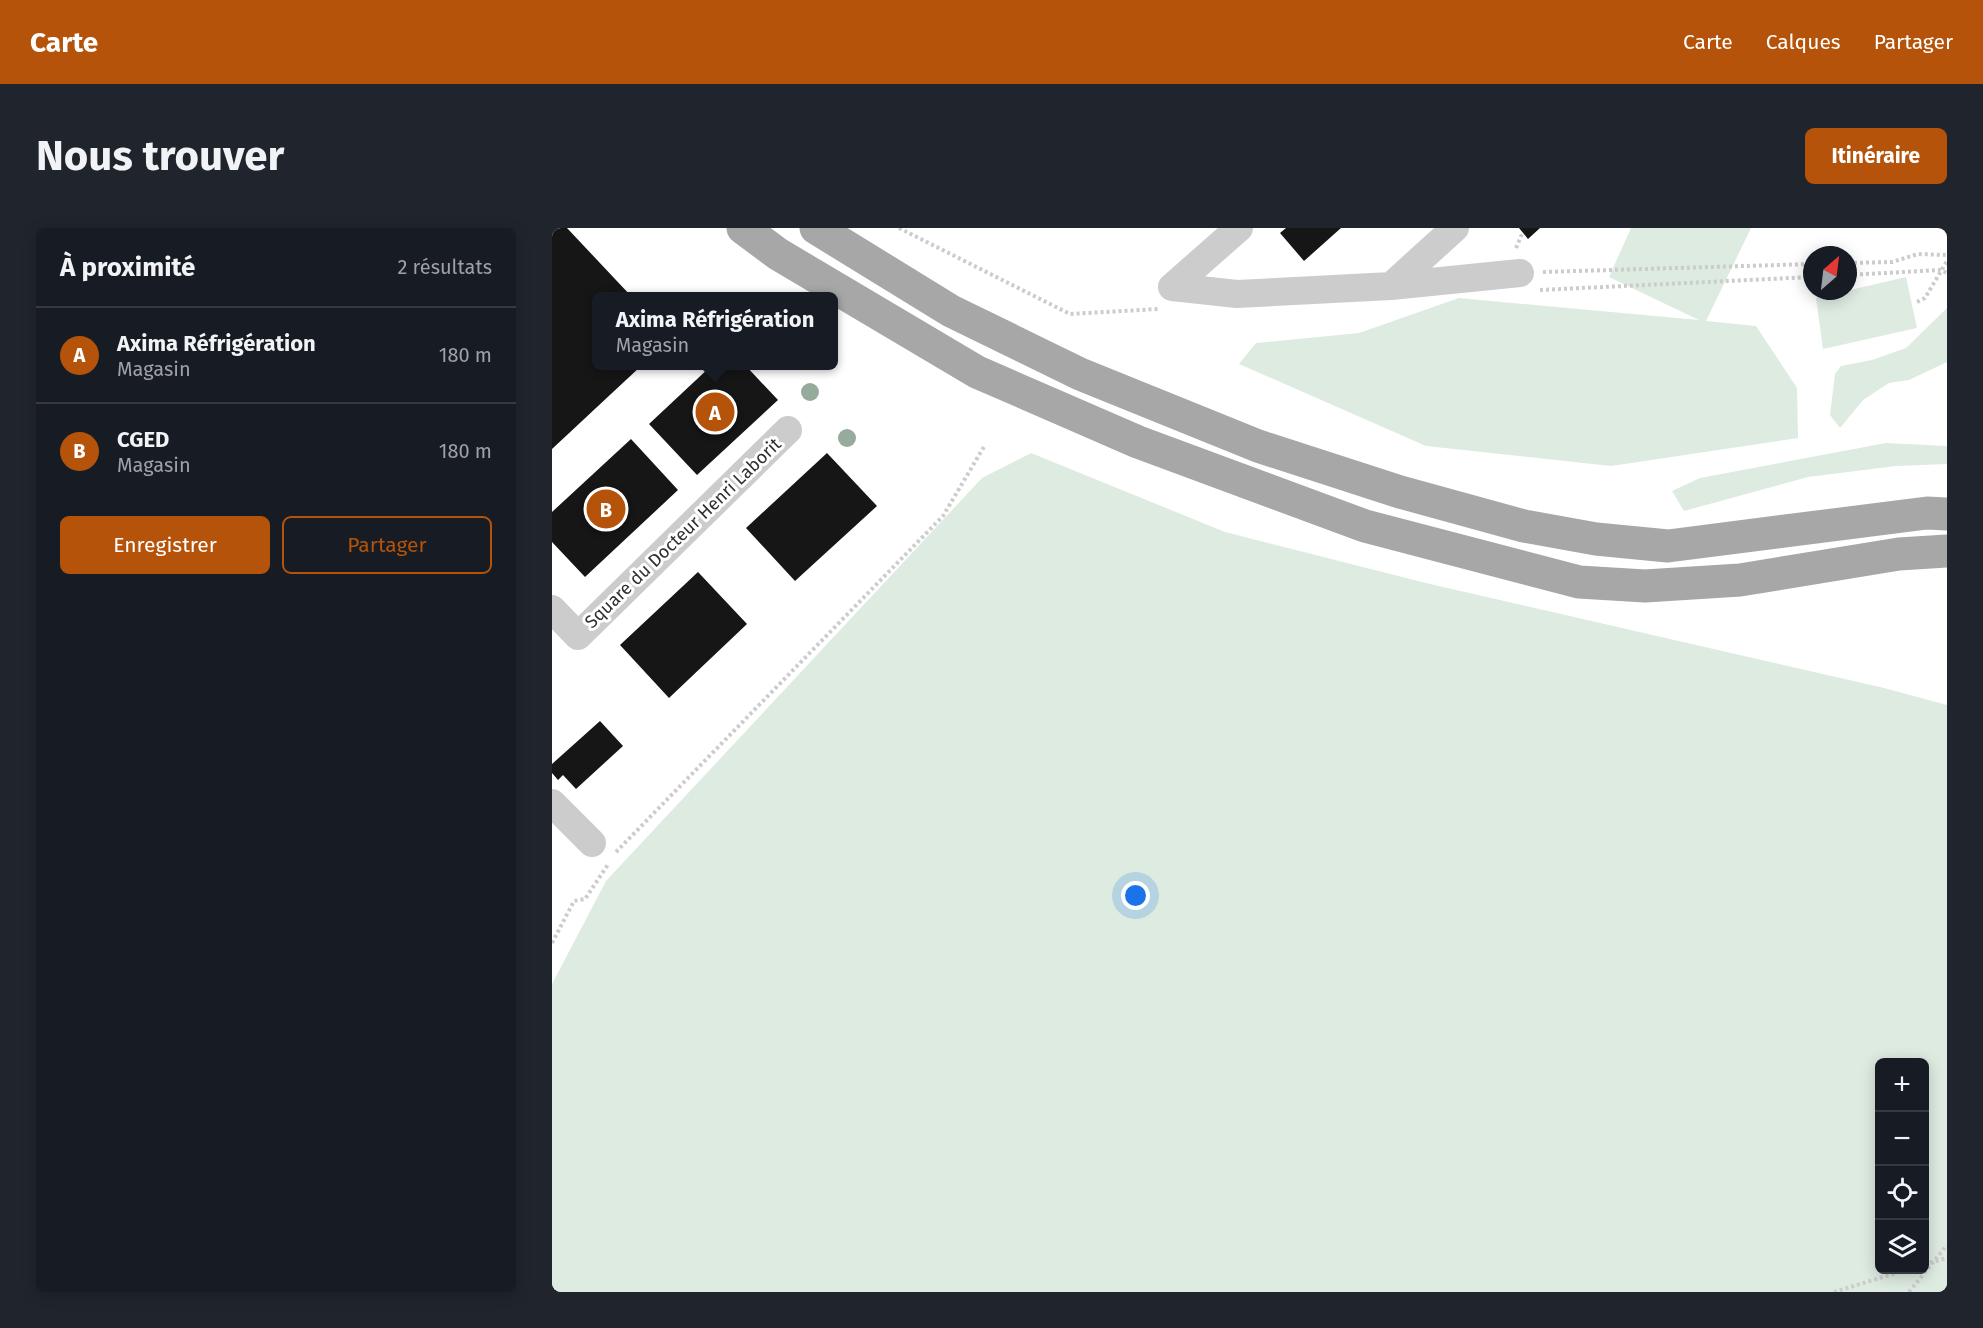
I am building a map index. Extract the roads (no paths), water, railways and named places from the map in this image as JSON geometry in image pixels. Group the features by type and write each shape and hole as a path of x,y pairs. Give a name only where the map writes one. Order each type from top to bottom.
{"main road":[{"path":"743,228 778,254 977,372 1138,442 1365,526 1579,582 1645,586 1740,580 1899,554 1947,551"},
{"path":"816,228 951,311 1080,374 1258,446 1400,492 1524,526 1596,539 1668,546 1928,513 1947,514"}],"street":[{"path":"1239,228 1172,287 1237,294 1391,286 1520,273"},
{"path":"1391,286 1455,228"},
{"name":"Square du Docteur Henri Laborit","path":"552,609 578,636 788,430"},
{"path":"552,803 592,843"}],"place":[{"name":"Axima Réfrigération","path":"715,412"},
{"name":"CGED","path":"606,509"}]}
